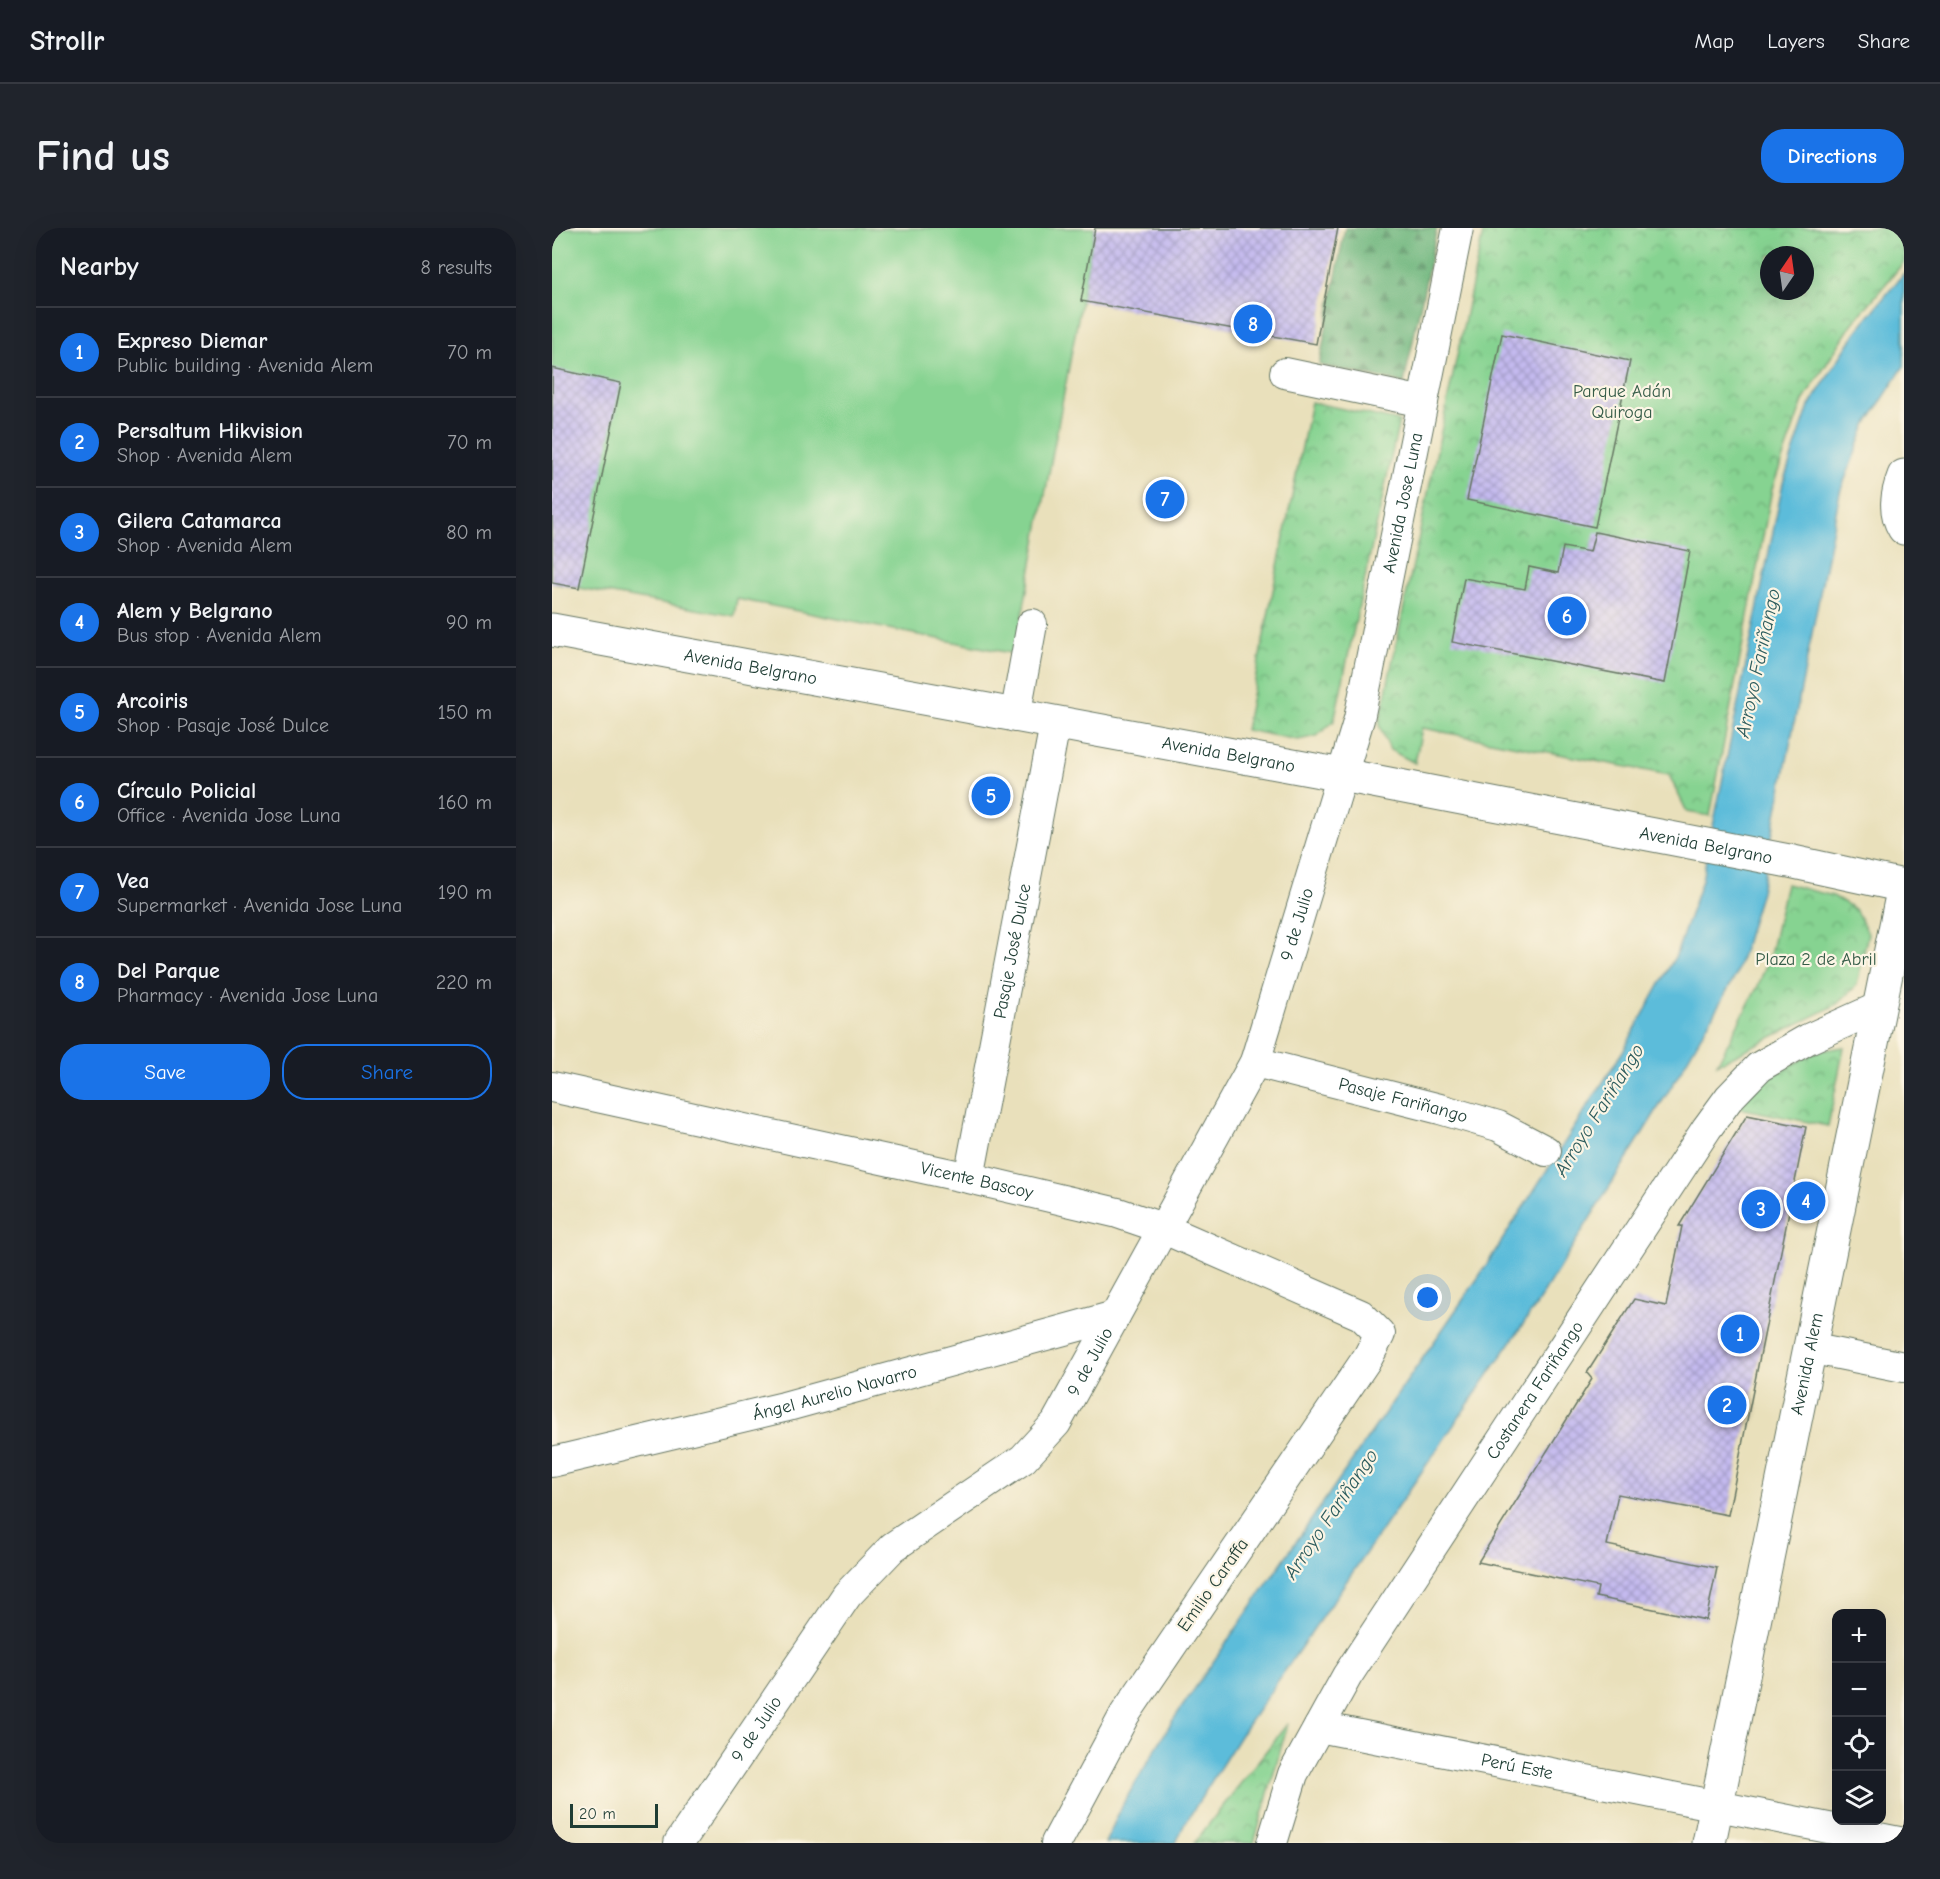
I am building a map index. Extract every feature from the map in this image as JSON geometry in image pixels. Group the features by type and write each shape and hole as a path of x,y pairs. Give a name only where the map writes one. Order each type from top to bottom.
{"main road":[{"path":"1904,476 1898,492 1898,517 1904,528"},
{"name":"Avenida Belgrano","path":"552,630 1016,717 1342,775 1789,861 1904,886"},
{"name":"Avenida Alem","path":"1709,1843 1904,886"}],"street":[{"name":"Avenida Jose Luna","path":"1342,775 1359,719 1458,228"},
{"path":"1286,373 1423,402"},
{"path":"1016,717 1032,624"},
{"name":"Pasaje José Dulce","path":"969,1178 1055,724"},
{"name":"9 de Julio","path":"679,1843 847,1595 893,1547 1023,1459 1056,1423 1255,1062 1342,775"},
{"name":"Costanera Fariñango","path":"1272,1843 1293,1774 1347,1676 1729,1098 1758,1067 1808,1040 1879,1007"},
{"name":"Pasaje Fariñango","path":"1255,1062 1440,1108 1498,1126 1546,1151"},
{"name":"Vicente Bascoy","path":"552,1087 1118,1213 1162,1228 1361,1315 1380,1334"},
{"name":"Ángel Aurelio Navarro","path":"552,1462 784,1407 1115,1316"},
{"name":"Emilio Caraffa","path":"1056,1843 1125,1714 1355,1376 1380,1334"},
{"path":"1809,1348 1904,1367"},
{"name":"Perú Este","path":"1319,1727 1904,1843"}],"green space":[{"path":"552,228 1095,228 1015,654 737,599 734,616 552,583"},
{"path":"1345,228 1437,228 1404,383 1319,365"},
{"name":"Parque Adán Quiroga","path":"1484,228 1904,228 1904,262 1852,324 1803,401 1772,489 1710,816 1687,812 1669,775 1422,728 1415,763 1390,750 1379,725"},
{"path":"1311,402 1399,421 1334,721 1317,736 1298,740 1245,730"},
{"name":"Plaza 2 de Abril","path":"1786,884 1833,896 1855,909 1868,933 1857,985 1836,1005 1717,1064 1758,986 1770,955"},
{"path":"1844,1047 1828,1126 1735,1107 1767,1078 1818,1051"},
{"path":"1288,1723 1254,1843 1194,1843"}],"water":[{"name":"Arroyo Fariñango","path":"1904,273 1904,366 1866,425 1840,492 1761,891 1736,975 1676,1079 1537,1304 1240,1736 1184,1825 1176,1843 1105,1843 1124,1802 1171,1723 1478,1278 1623,1051 1676,955 1702,880 1783,483 1809,406 1856,332"}],"building":[{"path":"1095,228 1338,228 1316,344 1081,301"},
{"path":"1502,334 1630,361 1595,527 1467,500"},
{"path":"552,368 621,383 579,588 552,583"},
{"path":"1595,532 1690,551 1665,683 1452,642 1464,578 1525,589 1529,567 1558,573 1563,547 1590,552"},
{"path":"1747,1115 1806,1127 1728,1515 1618,1494 1607,1545 1717,1568 1706,1620 1596,1597 1598,1587 1478,1562 1592,1379 1587,1373 1634,1299 1666,1306 1682,1226 1679,1226"}],"place":[{"name":"Del Parque","path":"1253,324"},
{"name":"Vea","path":"1165,499"},
{"name":"Círculo Policial","path":"1567,616"},
{"name":"Arcoiris","path":"991,796"},
{"name":"Alem y Belgrano","path":"1806,1201"},
{"name":"Gilera Catamarca","path":"1761,1209"},
{"name":"Expreso Diemar","path":"1740,1334"},
{"name":"Persaltum Hikvision","path":"1727,1405"}]}
